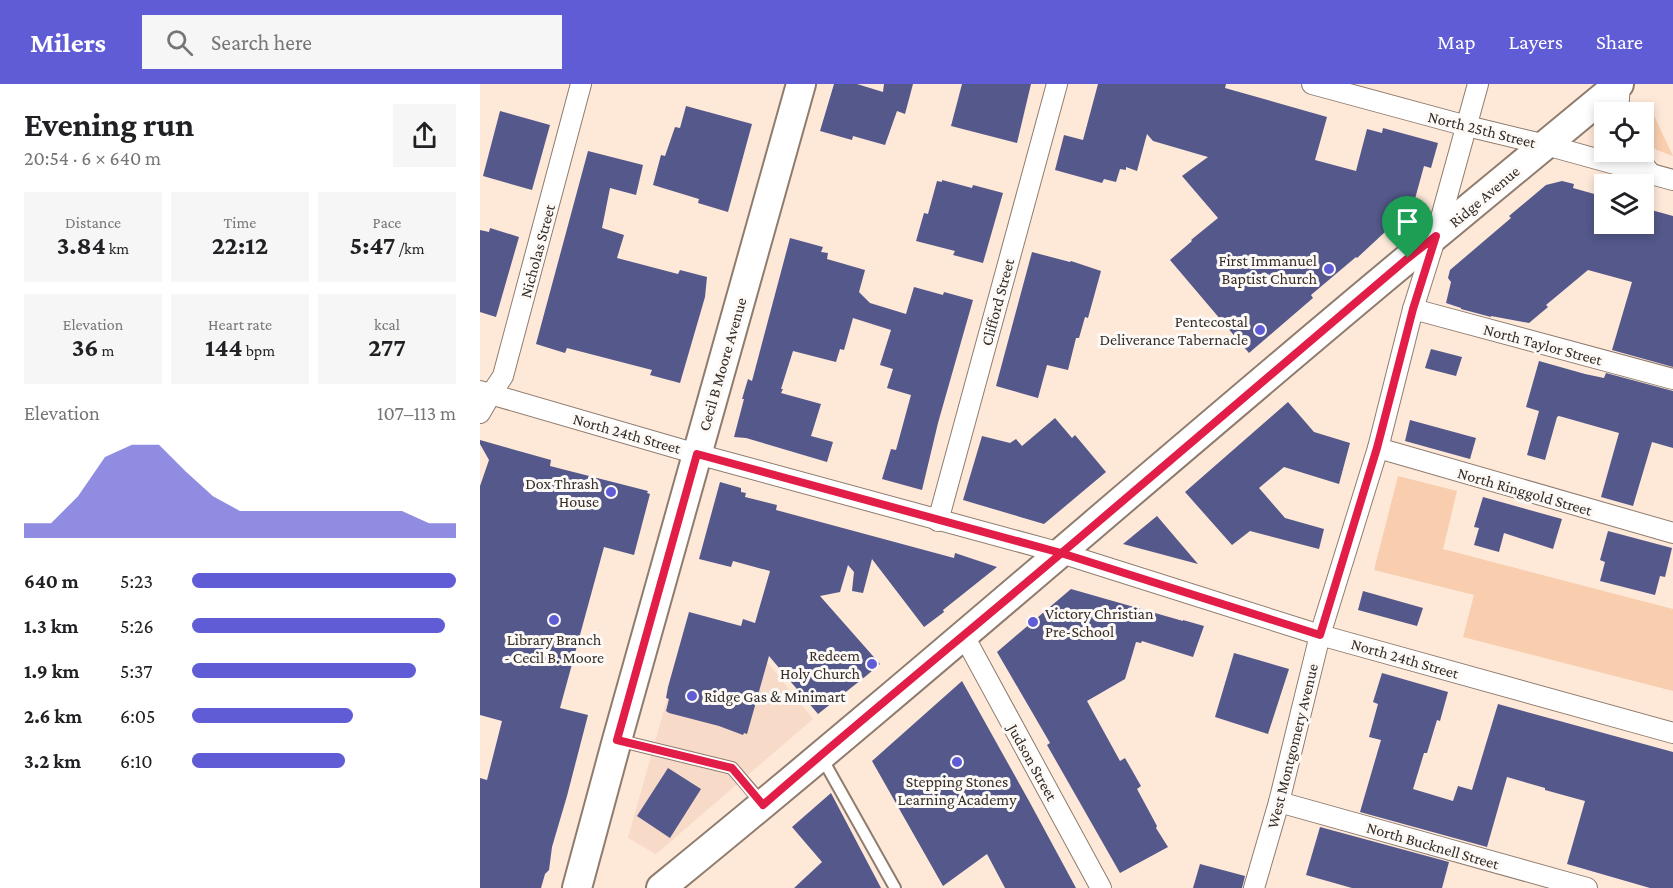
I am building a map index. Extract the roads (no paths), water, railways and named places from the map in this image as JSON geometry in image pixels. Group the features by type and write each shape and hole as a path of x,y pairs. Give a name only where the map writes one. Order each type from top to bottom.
{"street":[{"name":"Nicholas Street","path":"480,413 485,392 503,376 581,84"},
{"name":"Cecil B Moore Avenue","path":"577,888 801,84"},
{"name":"Clifford Street","path":"938,521 1057,84"},
{"name":"North 25th Street","path":"1312,84 1651,174"},
{"name":"West Montgomery Avenue","path":"1254,888 1279,802 1320,635 1377,448 1413,309 1436,236 1478,84"},
{"path":"1618,102 1619,84"},
{"name":"Ridge Avenue","path":"661,888 964,636 1408,258 1619,84"},
{"path":"1641,162 1651,174"},
{"name":"North 25th Street","path":"1654,175 1673,180"},
{"name":"North Taylor Street","path":"1413,309 1673,378"},
{"name":"North 24th Street","path":"485,392 697,454 1061,553 1320,635 1673,733"},
{"name":"North Ringgold Street","path":"1377,448 1673,533"},
{"name":"Judson Street","path":"964,636 1101,888"},
{"name":"North Bucknell Street","path":"1279,802 1587,888"}],"lane":[{"path":"617,740 732,768 763,805"},
{"path":"821,755 895,888"}],"place":[{"name":"First Immanuel Baptist Church","path":"1329,269"},
{"name":"Pentecostal Deliverance Tabernacle","path":"1260,330"},
{"name":"Dox Thrash House","path":"611,492"},
{"name":"Library Branch - Cecil B. Moore","path":"554,620"},
{"name":"Victory Christian Pre-School","path":"1033,622"},
{"name":"Redeem Holy Church","path":"872,664"},
{"name":"Ridge Gas & Minimart","path":"692,696"},
{"name":"Stepping Stones Learning Academy","path":"957,762"}]}
